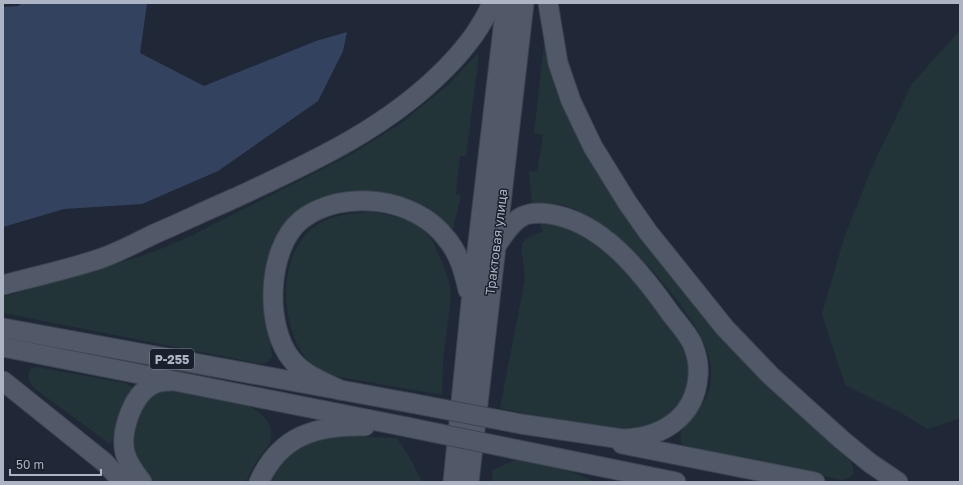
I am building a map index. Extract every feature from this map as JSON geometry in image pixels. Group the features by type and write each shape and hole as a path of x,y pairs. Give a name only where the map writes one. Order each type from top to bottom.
{"main road":[{"path":"3,285 77,265 119,251 280,177 365,132 408,103 460,54 471,41 492,3"},
{"name":"Трактовая улица","path":"453,482 471,302 506,3"},
{"name":"Трактовая улица","path":"469,482 524,3"},
{"path":"548,3 558,63 571,101 593,147 627,202 648,232 725,328 771,376 852,449 898,482"},
{"path":"471,302 462,266 450,243 435,226 417,213 406,208 387,202 376,201 351,202 330,206 310,214 294,227 288,235 278,260 273,285 275,316 281,342 287,354 299,368 310,376 340,390 816,482"},
{"path":"495,248 510,227 522,216 528,214 539,213 559,216 583,225 615,248 645,278 692,342 698,364 697,388 688,408 680,418 669,426 649,435 637,438 622,439 521,424"},
{"name":"Р-255","path":"3,328 340,390"},
{"path":"3,347 676,482"},
{"path":"3,381 104,462 123,482"},
{"path":"142,482 130,465 125,451 124,438 128,418 136,402 146,388 159,382 178,381"},
{"path":"259,482 270,461 285,446 300,436 332,427 407,427"},
{"path":"519,450 599,473 618,482"}],"shaded area":[{"path":"960,30 960,418 928,429 901,413 845,385 822,314 844,238 873,165 912,84"},
{"path":"545,36 550,69 561,100 600,170 847,456 854,471 851,477 842,480 691,448 682,444 680,436 683,428 706,398 711,382 710,359 706,348 683,308 647,265 626,245 585,214 566,206 532,203 529,171 537,172 543,135 534,133"},
{"path":"478,53 466,156 460,156 456,194 461,195 453,229 427,207 411,199 381,192 367,192 305,209 268,316 272,357 267,362 262,364 3,313 3,297 138,257 166,247 193,235 352,154 400,124 448,85"},
{"path":"371,212 398,217 421,229 428,235 434,244 444,266 449,281 451,297 443,360 442,395 321,373 311,366 297,344 288,314 286,299 289,267 294,252 302,239 313,228 326,220 333,217"},
{"path":"553,223 566,227 592,242 619,263 638,283 684,344 693,373 683,400 670,415 652,427 613,431 500,408 525,279 522,244 526,239 543,231 540,224"},
{"path":"37,367 125,383 134,388 117,436 110,444 34,388 29,381 29,374 31,368"},
{"path":"165,389 245,404 256,410 265,418 271,429 272,435 270,442 255,464 246,482 148,482 133,454 133,430 147,397"},
{"path":"335,436 397,438 422,482 269,482 281,463 296,450 313,442"},
{"path":"515,460 565,470 594,482 493,482 492,470"}],"water":[{"path":"22,3 147,3 140,53 204,86 316,41 347,32 343,51 318,101 218,171 142,204 64,209 3,227 3,7 18,6"}]}
